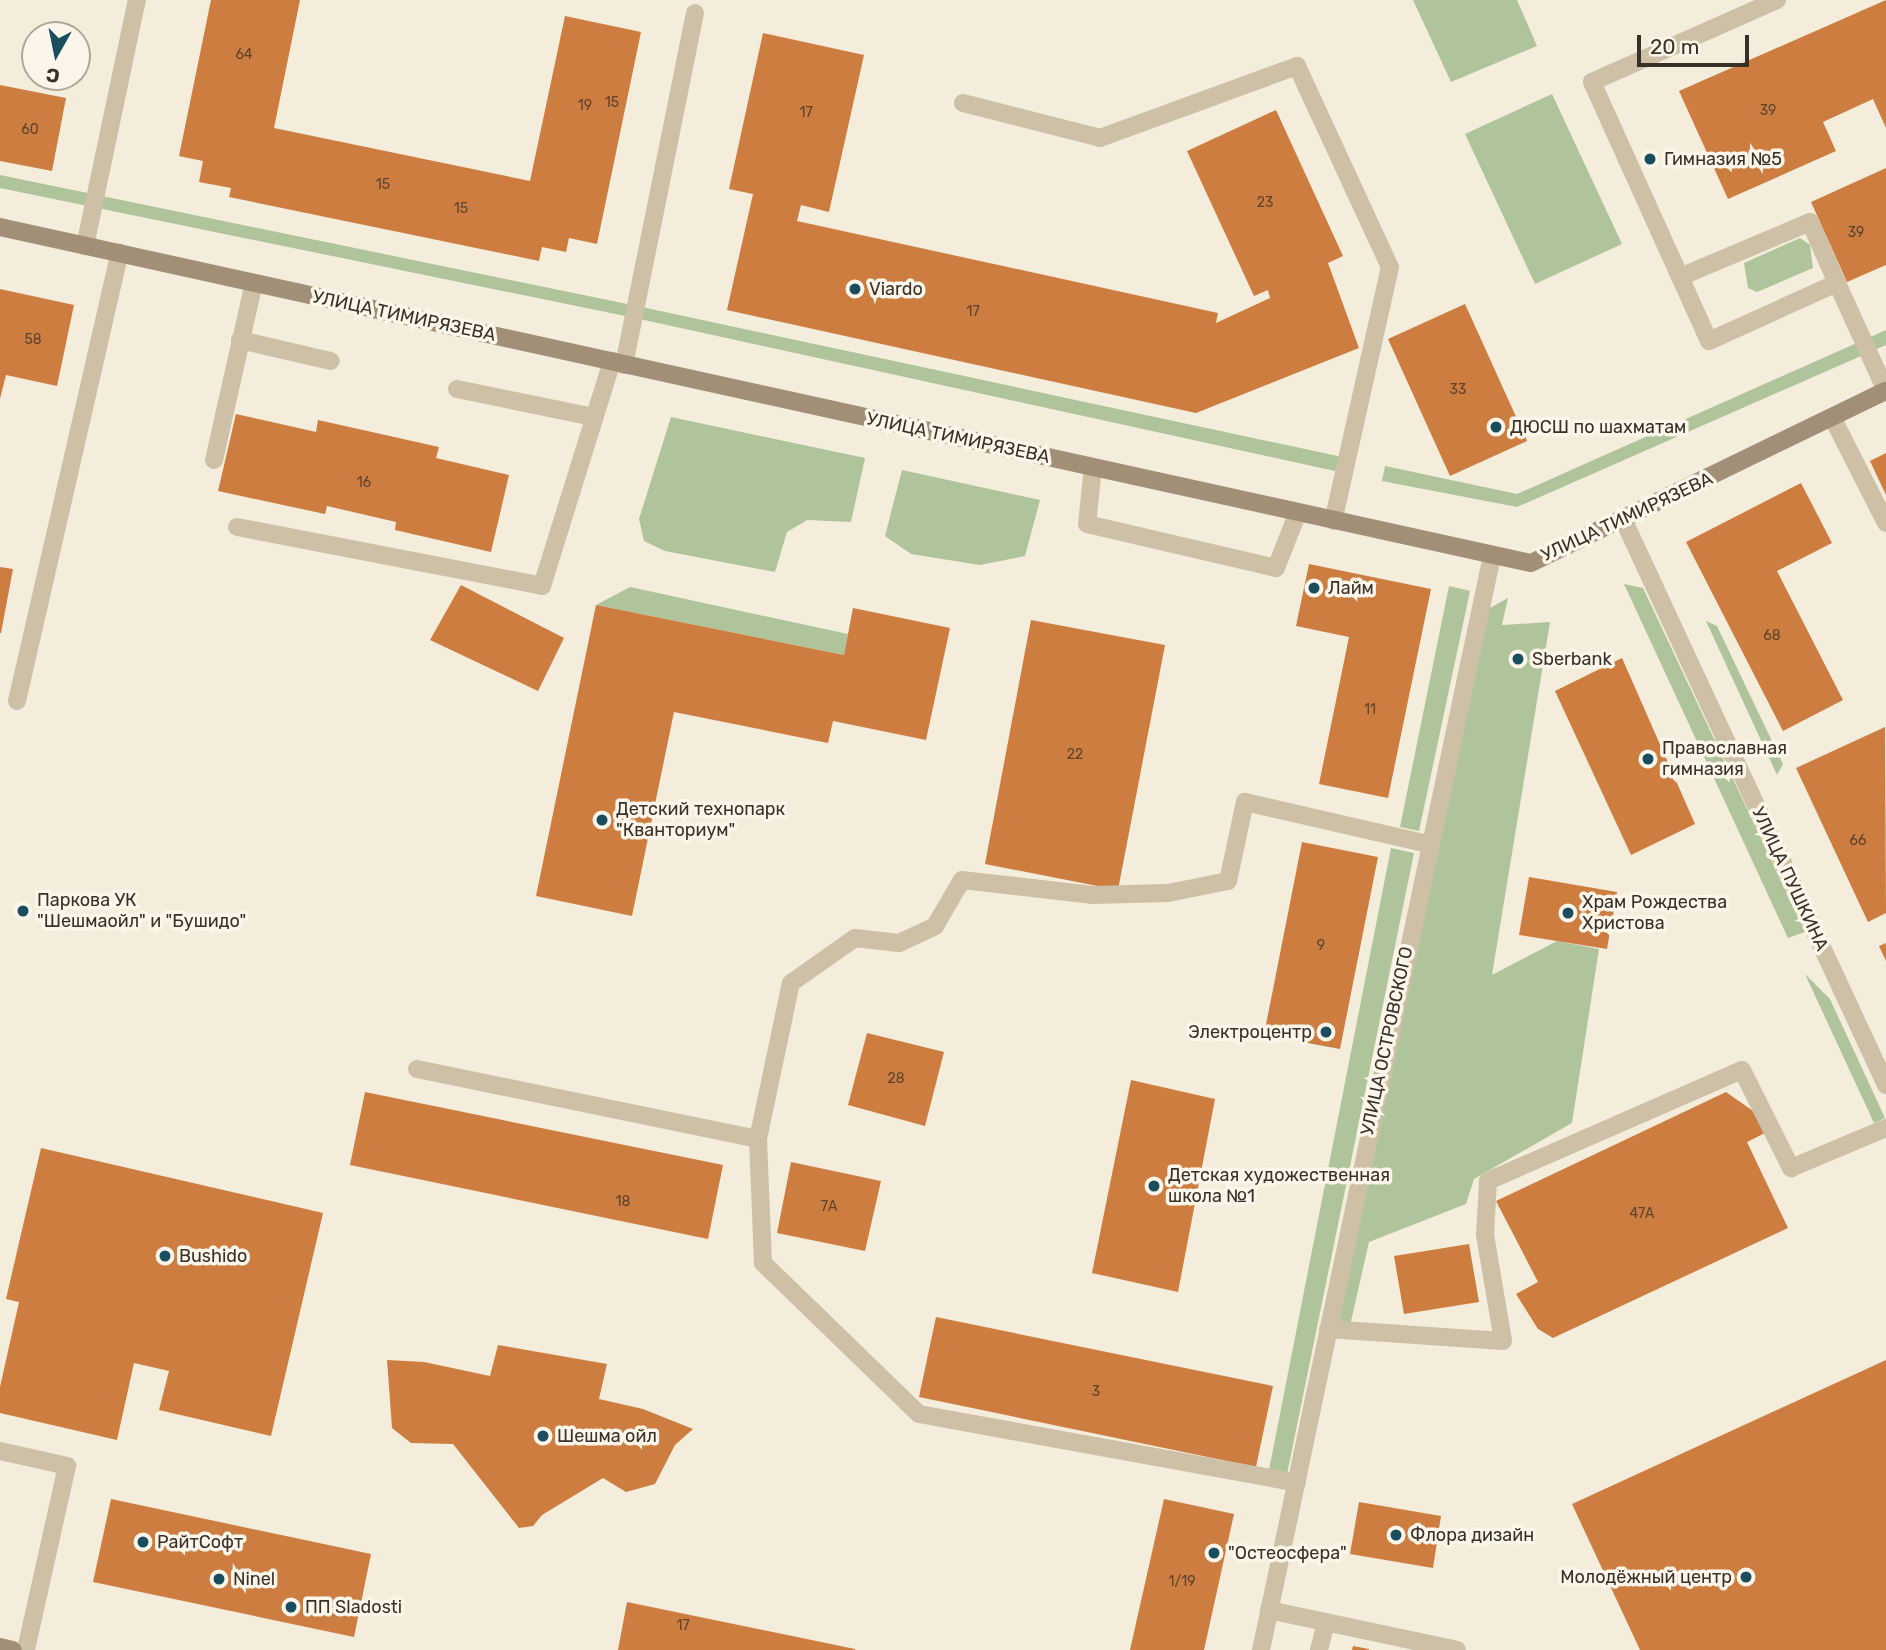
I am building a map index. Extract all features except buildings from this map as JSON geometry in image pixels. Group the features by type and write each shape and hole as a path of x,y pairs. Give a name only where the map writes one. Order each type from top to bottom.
{"street":[{"path":"85,246 137,0"},
{"path":"1777,0 1592,82 1709,341 1837,283"},
{"path":"237,527 542,586 594,417 618,363 695,13"},
{"path":"963,103 1100,138 1297,66 1390,267 1333,520"},
{"path":"1680,277 1810,222 1886,391"},
{"name":"УЛИЦА ТИМИРЯЗЕВА","path":"0,227 1531,563 1624,521 1886,391"},
{"path":"17,701 120,253"},
{"path":"214,460 254,283"},
{"path":"240,341 331,361"},
{"path":"457,389 594,417"},
{"path":"1832,417 1886,523"},
{"path":"1093,467 1087,524 1276,568 1297,512"},
{"name":"УЛИЦА ПУШКИНА","path":"1624,521 1886,1085"},
{"name":"УЛИЦА ОСТРОВСКОГО","path":"1261,1650 1429,844 1492,556"},
{"path":"1297,1483 919,1414 763,1263 758,1139 791,983 855,938 898,943 935,926 962,880 1093,895 1168,893 1228,881 1245,802 1429,844"},
{"path":"417,1069 758,1139"},
{"path":"1328,1329 1503,1341 1485,1236 1488,1181 1742,1070 1791,1168 1886,1128"},
{"path":"0,1451 67,1466 26,1650"},
{"path":"1269,1610 1457,1650"},
{"path":"1318,1650 1326,1622"},
{"path":"0,1647 13,1650"}],"green space":[{"path":"1413,0 1517,0 1537,46 1451,82"},
{"path":"1552,94 1622,244 1535,284 1465,134"},
{"path":"0,175 637,306 1347,458 1344,473 635,318 0,188"},
{"path":"1800,238 1810,245 1813,268 1757,292 1748,288 1744,263"},
{"path":"1886,330 1886,345 1517,507 1382,481 1385,466 1517,494"},
{"path":"671,417 865,458 851,522 807,520 787,532 775,572 665,551 644,541 639,519"},
{"path":"902,470 1040,500 1025,556 980,565 911,554 885,536"},
{"path":"1624,584 1643,588 1805,932 1788,938"},
{"path":"1449,586 1470,591 1419,831 1400,827"},
{"path":"630,587 848,634 844,655 596,605"},
{"path":"1508,598 1502,625 1550,622 1492,975 1557,941 1599,949 1572,1123 1474,1179 1466,1204 1369,1242 1349,1330 1328,1329 1488,609"},
{"path":"1706,621 1717,626 1783,764 1777,775"},
{"path":"1391,848 1414,853 1287,1474 1269,1470"},
{"path":"1805,974 1830,999 1885,1118 1874,1123"}],"place":[{"name":"Гимназия №5","path":"1650,159"},
{"name":"Viardo","path":"855,289"},
{"name":"ДЮСШ по шахматам","path":"1496,427"},
{"name":"Лайм","path":"1314,588"},
{"name":"Sberbank","path":"1518,659"},
{"name":"Православная гимназия","path":"1648,759"},
{"name":"Детский технопарк \"Кванториум\"","path":"602,820"},
{"name":"Паркова УК \"Шешмаойл\" и \"Бушидо\"","path":"23,911"},
{"name":"Храм Рождества Христова","path":"1568,913"},
{"name":"Электроцентр","path":"1326,1032"},
{"name":"Детская художественная школа №1","path":"1154,1186"},
{"name":"Bushido","path":"165,1256"},
{"name":"Шешма ойл","path":"543,1436"},
{"name":"Флора дизайн","path":"1396,1535"},
{"name":"РайтСофт","path":"143,1542"},
{"name":"\"Остеосфера\"","path":"1214,1553"},
{"name":"Молодёжный центр","path":"1746,1577"},
{"name":"Ninel","path":"219,1579"},
{"name":"ПП Sladosti","path":"291,1607"}]}
